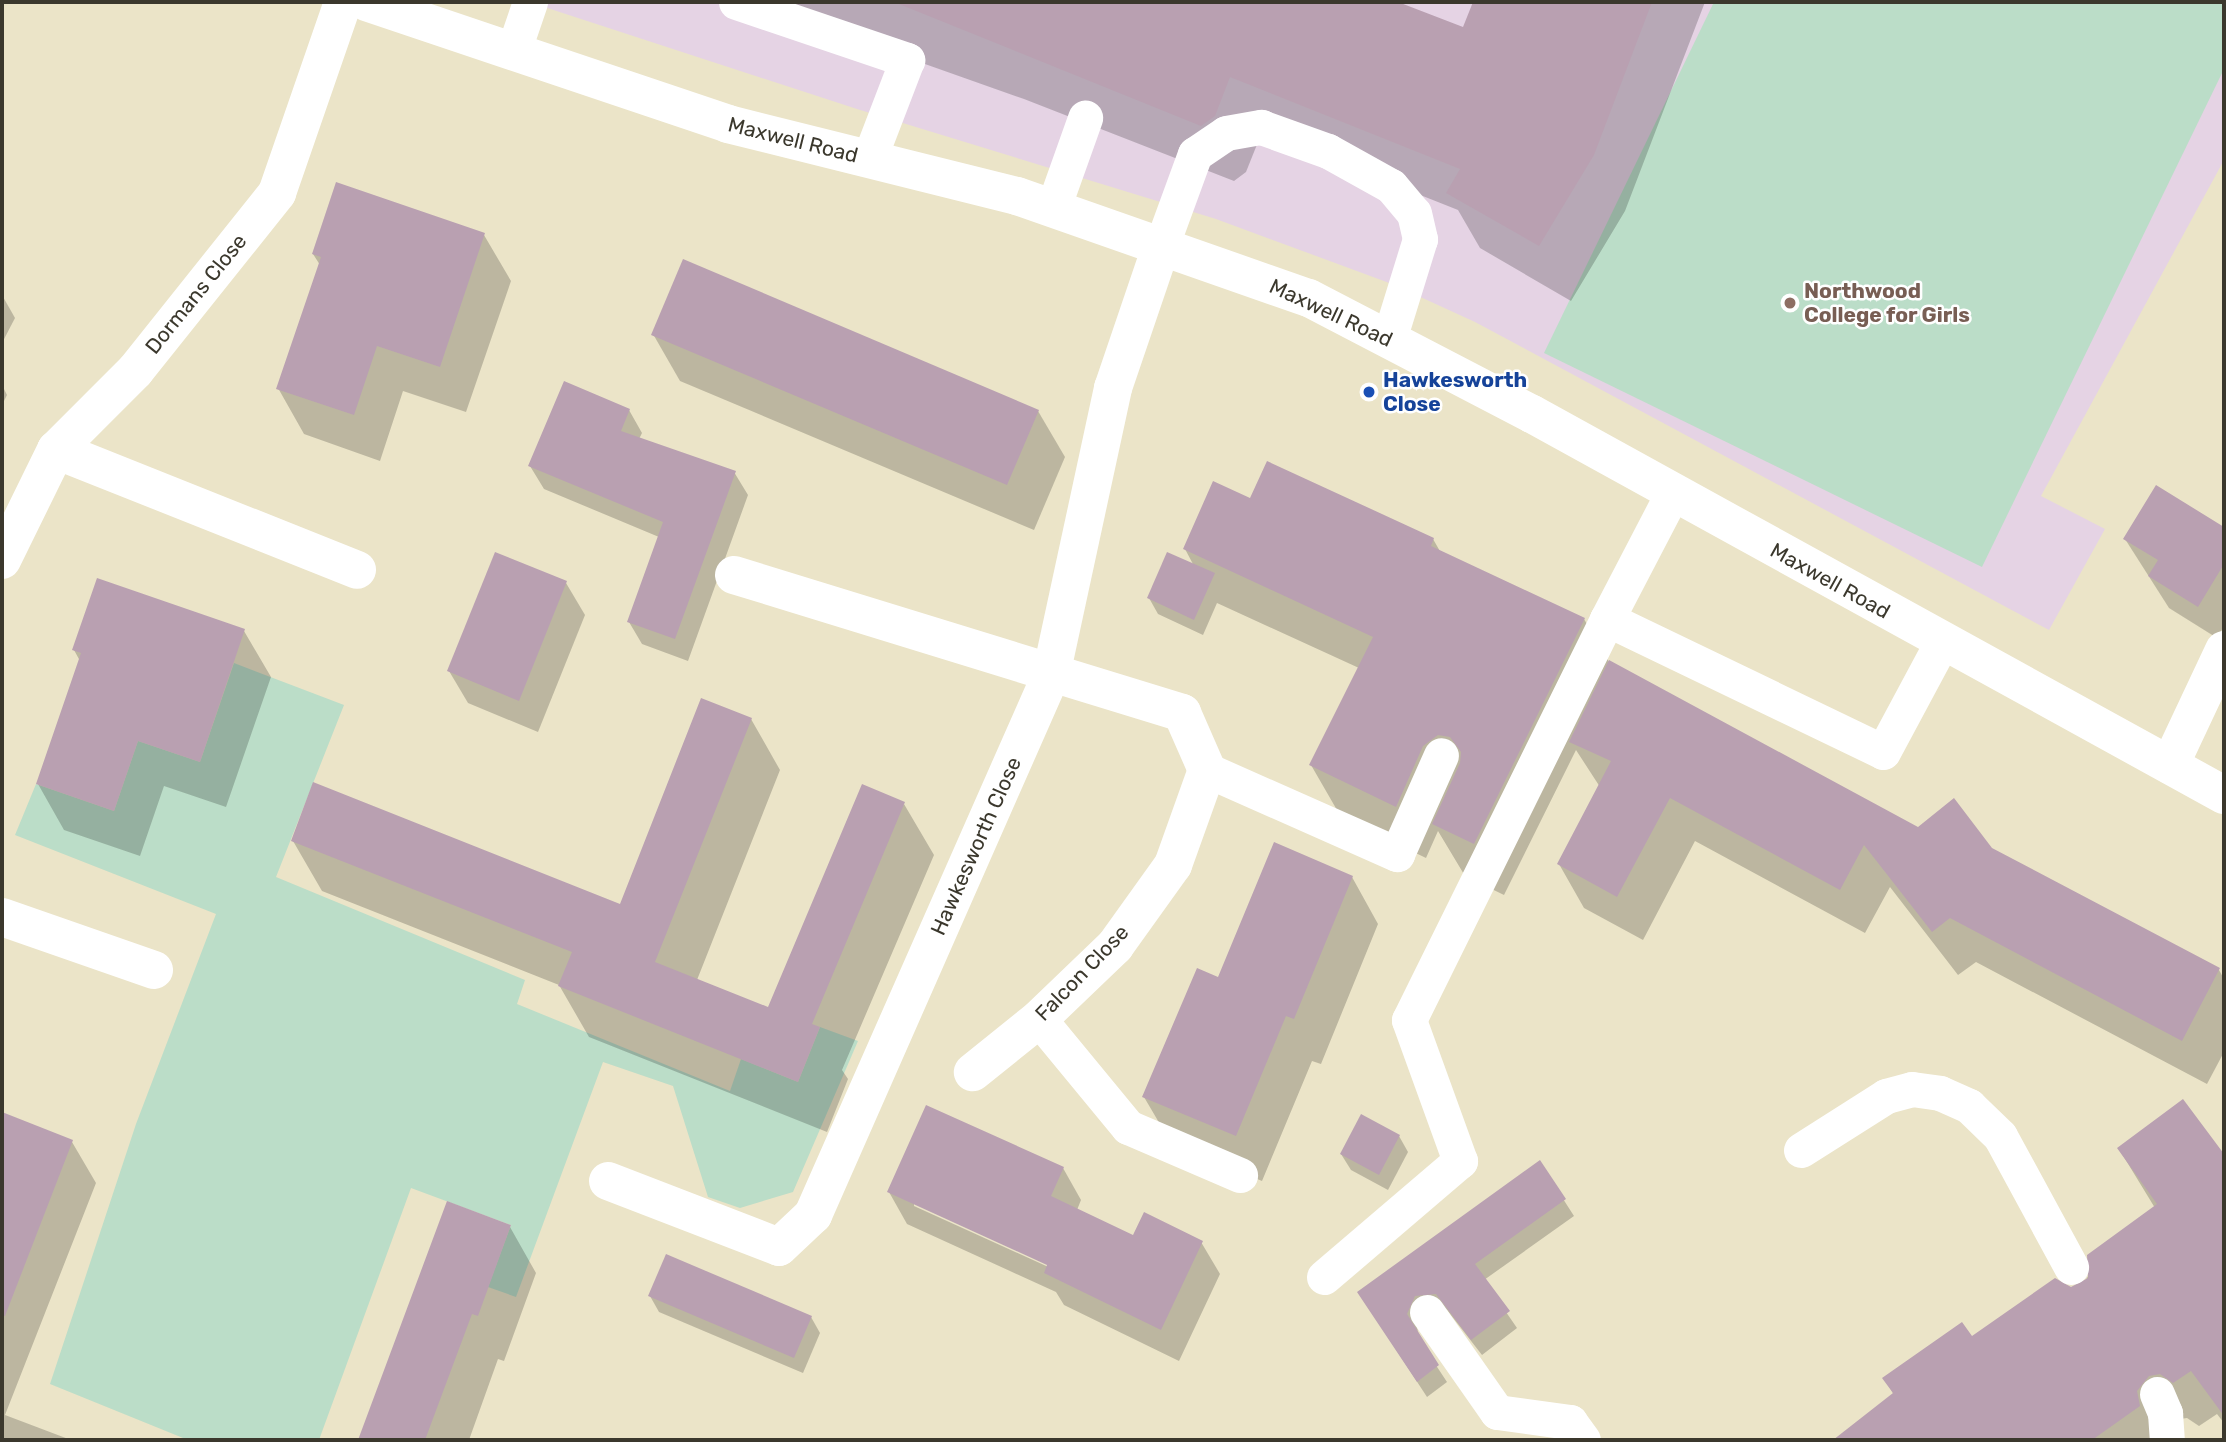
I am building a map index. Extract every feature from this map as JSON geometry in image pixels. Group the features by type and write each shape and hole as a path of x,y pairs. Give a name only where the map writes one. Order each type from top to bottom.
{"street":[{"name":"Maxwell Road","path":"367,3 728,124 1053,208 1162,244 1309,298 1673,492 2224,795"},
{"name":"Dormans Close","path":"2,560 56,450 135,371 277,193 367,3"},
{"name":"Hawkesworth Close","path":"608,1181 779,1247 813,1215 1051,675 1113,388 1162,244"},
{"path":"56,450 357,570"},
{"path":"734,575 1051,675 1182,713 1206,770"},
{"path":"2170,765 2224,650"},
{"name":"Falcon Close","path":"973,1072 1038,1019 1115,946 1173,865 1206,770"},
{"path":"2,917 153,970"}],"lane":[{"path":"513,52 530,2"},
{"path":"736,2 907,60 869,159"},
{"path":"1053,208 1085,118"},
{"path":"1162,244 1195,154 1226,133 1261,127 1328,151 1391,186 1414,214 1420,239 1389,339"},
{"path":"1324,1277 1460,1161 1409,1020 1607,619 1673,492"},
{"path":"1607,619 1882,752 1942,642"},
{"path":"1206,770 1397,854 1441,755"},
{"path":"1038,1019 1128,1127 1240,1174"},
{"path":"1801,1150 1886,1096 1912,1088 1940,1093 1969,1106 2000,1136 2071,1267"},
{"path":"1427,1312 1497,1412 1570,1422 1583,1440"},
{"path":"2157,1394 2165,1413 2167,1440"}],"shaded area":[{"name":"Northwood College for Girls","path":"529,2 2224,2 2224,160 2041,496 2105,529 2049,630 1475,322 1392,284 1216,219 857,109"}],"green space":[{"path":"1714,2 2224,2 2224,69 1982,567 1544,353"},
{"path":"234,663 344,705 276,877 525,980 517,1004 730,1091 741,1059 798,1082 820,1027 858,1041 793,1192 740,1208 708,1197 673,1086 603,1062 516,1297 488,1287 511,1225 411,1188 319,1440 188,1440 50,1384 136,1124 216,914 15,835 36,784 114,811 138,741 200,762"}],"building":[{"path":"894,2 1398,2 1463,27 1473,2 1652,2 1594,155 1539,246 1446,193 1460,169 1230,77 1215,116 1201,126"},
{"path":"336,182 485,233 440,367 377,346 354,415 276,389 321,257 312,254"},
{"path":"683,259 1039,410 1007,485 651,335"},
{"path":"564,381 630,409 621,431 736,471 675,639 627,622 663,522 528,466"},
{"path":"1267,461 1434,538 1431,546 1585,618 1474,844 1432,824 1460,763 1461,752 1450,737 1438,735 1423,746 1396,807 1309,765 1373,637 1183,549 1213,481 1250,498"},
{"path":"2156,485 2224,527 2224,564 2198,607 2148,576 2158,560 2123,539"},
{"path":"495,552 567,581 519,701 447,671"},
{"path":"1167,552 1215,573 1194,620 1147,598"},
{"path":"97,578 245,629 200,762 138,741 114,811 36,784 81,653 72,650"},
{"path":"1609,660 1918,827 1954,798 1992,848 2220,968 2182,1041 1950,918 1932,932 1864,845 1840,890 1670,798 1617,897 1557,864 1611,761 1569,742"},
{"path":"701,698 752,718 655,962 768,1007 862,784 905,802 812,1024 820,1027 798,1082 558,986 572,952 291,841 313,782 620,904"},
{"path":"1274,842 1353,876 1294,1019 1286,1016 1236,1136 1142,1097 1197,968 1218,977"},
{"path":"2183,1099 2224,1154 2224,1416 2191,1371 2173,1383 2160,1374 2149,1376 2137,1391 2140,1406 2092,1440 1833,1440 1893,1393 1882,1378 1962,1322 1972,1336 2055,1278 2071,1287 2088,1278 2087,1255 2157,1204 2117,1148"},
{"path":"926,1105 1064,1167 1051,1196 1133,1235 1144,1212 1203,1241 1161,1330 1044,1273 1047,1265 887,1192"},
{"path":"2,1112 73,1140 5,1316 2,1315"},
{"path":"1361,1114 1400,1135 1379,1175 1340,1154"},
{"path":"1540,1160 1566,1199 1475,1264 1510,1311 1471,1340 1436,1294 1415,1296 1407,1314 1439,1365 1417,1382 1357,1292"},
{"path":"447,1201 511,1225 478,1316 472,1314 425,1440 358,1440"},
{"path":"666,1254 812,1316 794,1358 648,1296"}],"place":[{"name":"Northwood College for Girls","path":"1790,303"},
{"name":"Hawkesworth Close","path":"1369,392"}]}
